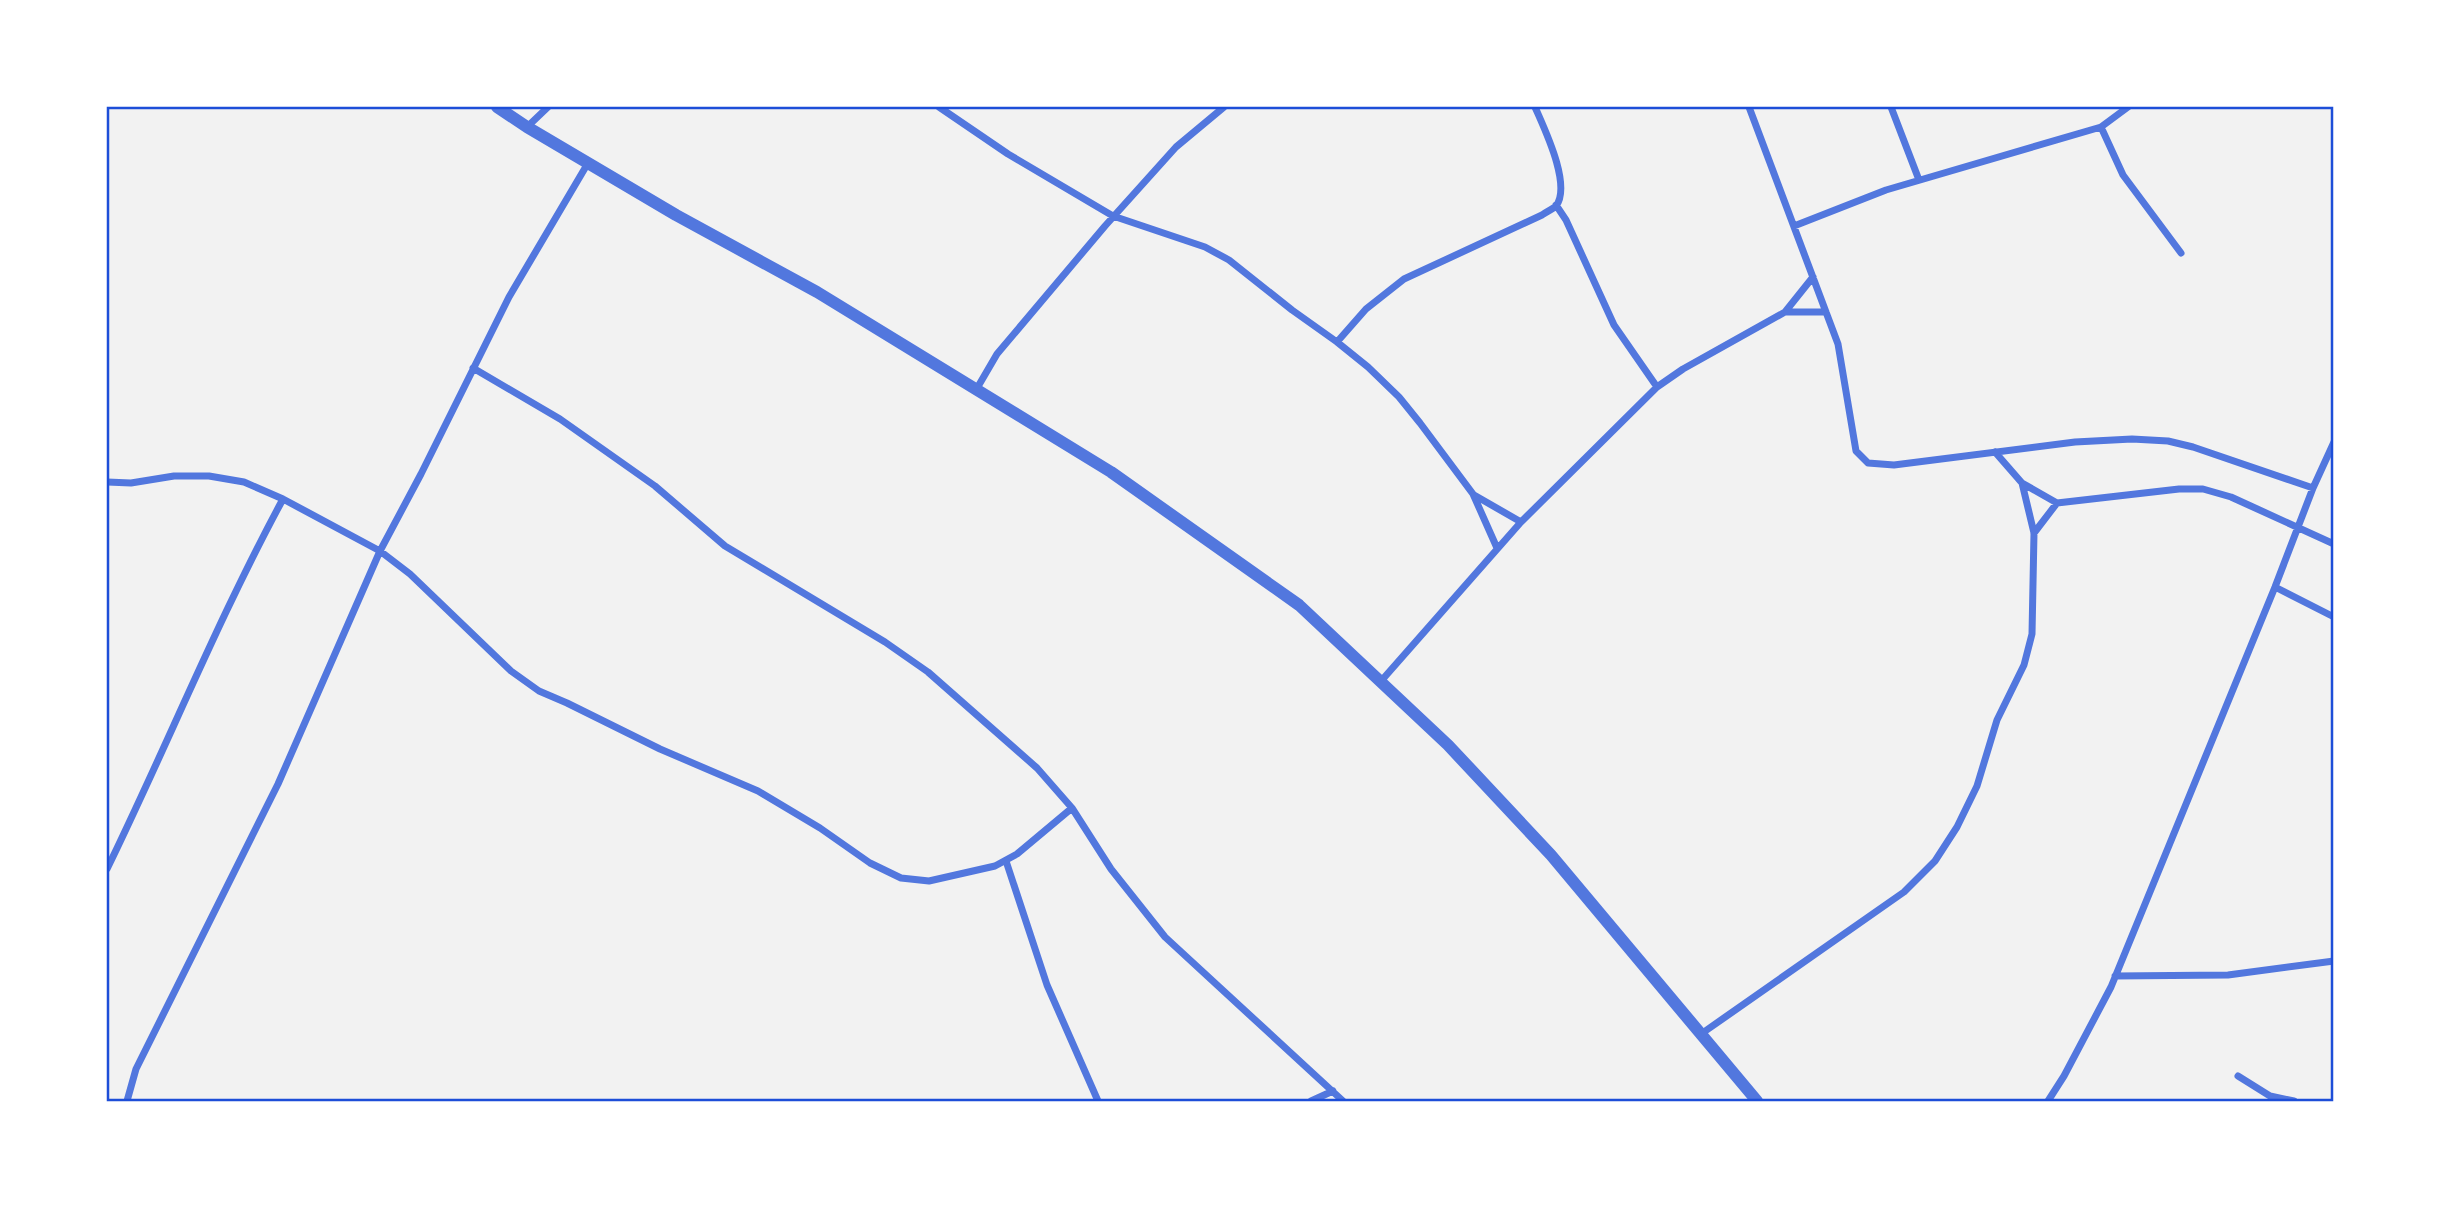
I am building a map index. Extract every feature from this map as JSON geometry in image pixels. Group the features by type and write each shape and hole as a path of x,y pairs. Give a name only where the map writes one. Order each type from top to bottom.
{"street":[{"path":"497,107 676,215 817,292 1111,472 1299,605 1382,680 1448,745 1551,855 1757,1101"},
{"path":"527,127 548,107"},
{"path":"939,107 1008,154 1113,216 1205,247 1229,260 1337,342 1399,397 1473,494 1497,548"},
{"path":"976,390 997,354 1113,216 1176,146 1224,107"},
{"path":"1337,342 1366,309 1404,279 1542,215 1556,205 1562,191 1556,159 1535,107"},
{"path":"1749,107 1838,344 1856,451 1868,463 1894,465 2075,442 2132,439 2168,441 2313,488"},
{"path":"1891,107 1919,180"},
{"path":"1794,226 1886,190 2101,127 2128,107"},
{"path":"2101,127 2123,175 2181,253"},
{"path":"127,1101 136,1069 278,784 380,551 509,297 588,163"},
{"path":"1556,205 1566,220 1614,326 1657,387"},
{"path":"1382,680 1521,522 1657,387 1713,351 1785,312 1813,277"},
{"path":"1785,312 1826,312"},
{"path":"474,368 560,419 655,486 725,546 886,642 928,672 1037,768 1072,808 1111,869 1165,937 1343,1101"},
{"path":"2048,1101 2111,986 2334,442"},
{"path":"1995,452 2022,483 2057,503 2179,489 2203,489 2231,497 2334,544"},
{"path":"107,482 131,483 174,476 209,475 244,482 283,499 380,551 410,574 511,671 539,691 660,749 758,791 820,828 870,863 901,878 929,881 995,866 1006,861 1072,808"},
{"path":"1701,1034 1904,892 1935,860 1957,827 1978,786 1997,720 2024,665 2032,634 2034,533 2022,483"},
{"path":"1473,494 1521,522"},
{"path":"107,869 152,777 249,562 283,499"},
{"path":"2034,533 2057,503"},
{"path":"2275,587 2334,617"},
{"path":"1006,861 1046,985 1098,1101"},
{"path":"2115,976 2228,975 2334,961"},
{"path":"2238,1076 2270,1096 2294,1101"},
{"path":"1311,1101 1333,1091"}]}
